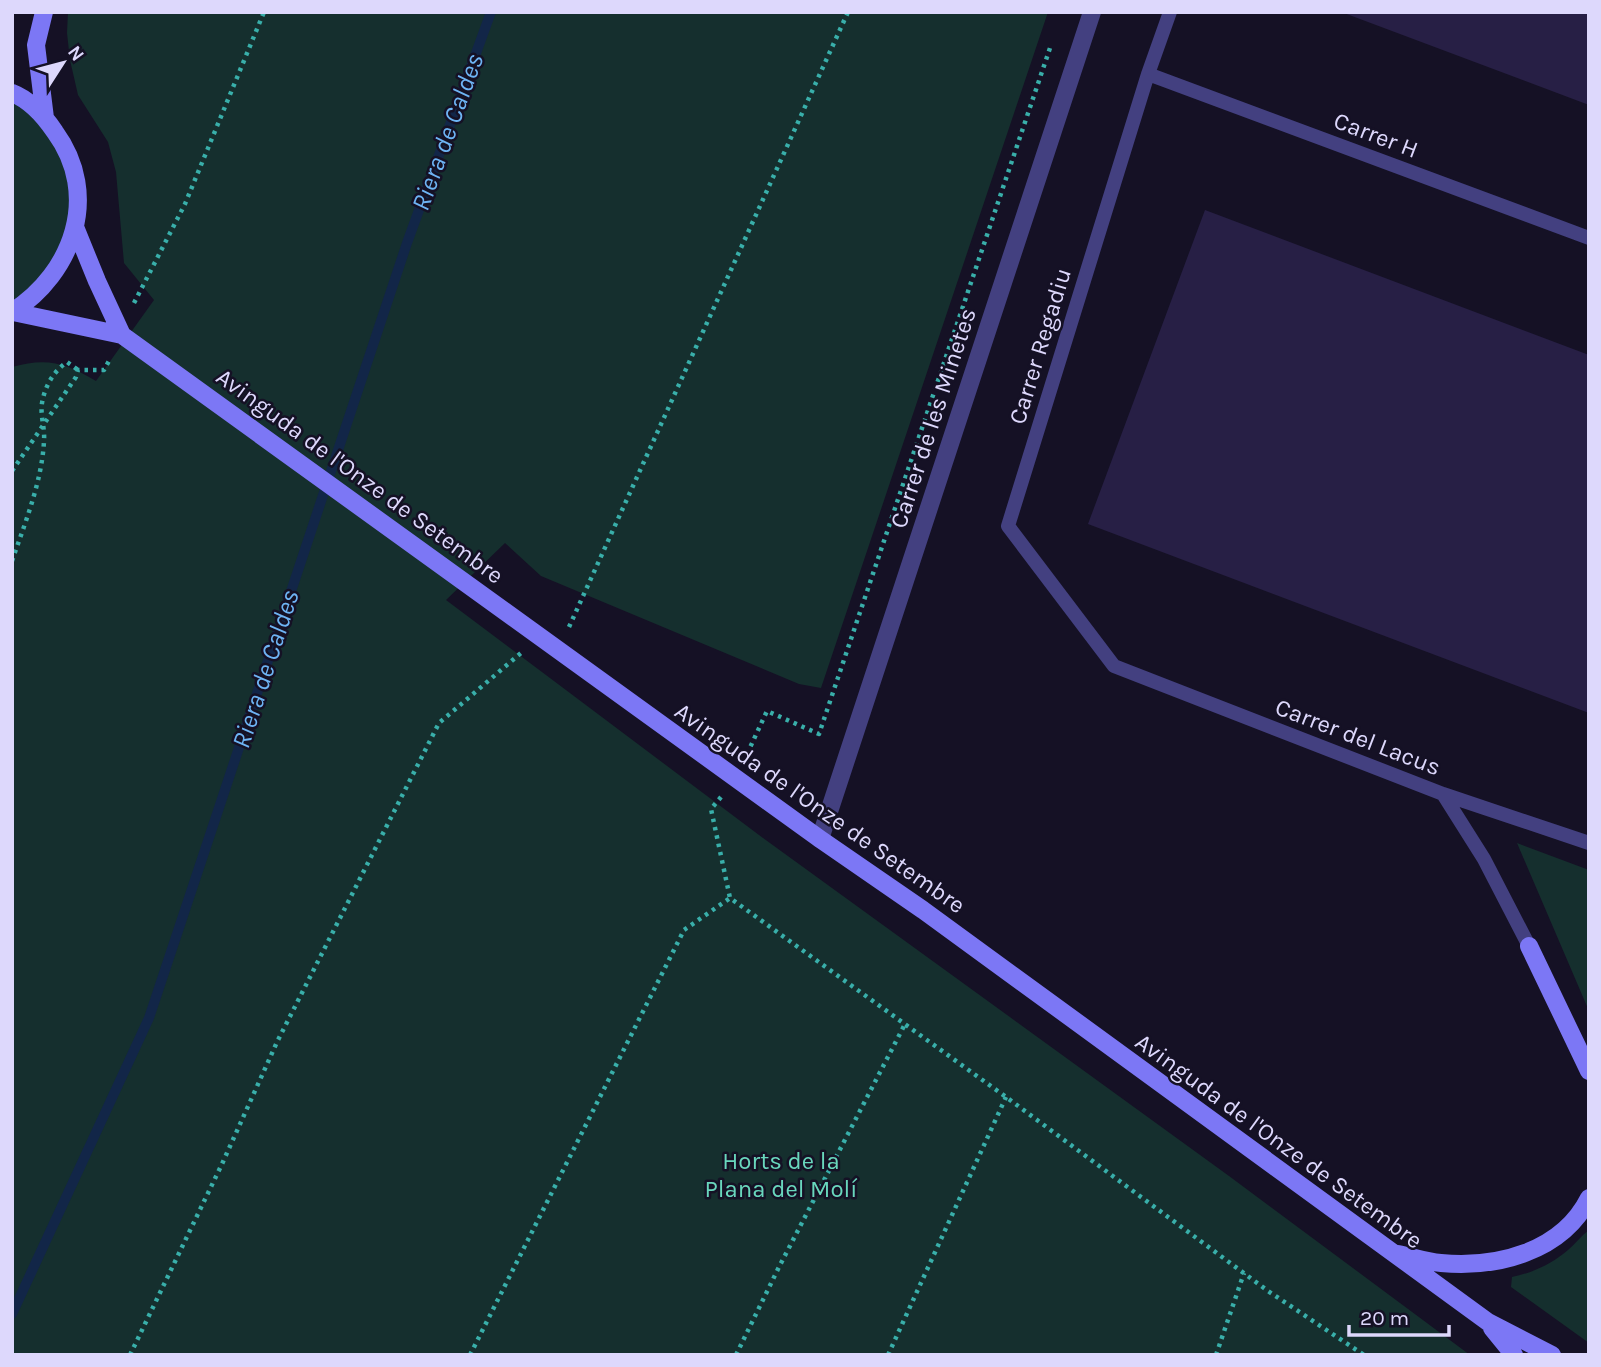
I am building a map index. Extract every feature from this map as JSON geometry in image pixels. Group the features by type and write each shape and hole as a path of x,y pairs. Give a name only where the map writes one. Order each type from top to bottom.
{"main road":[{"path":"44,12 36,45 45,118"},
{"path":"12,93 45,118 64,147 76,180 78,204 75,227 60,267 47,285 13,312"},
{"name":"Avinguda de l'Onze de Setembre","path":"75,227 122,335"},
{"name":"Avinguda de l'Onze de Setembre","path":"13,312 122,335 820,839 923,910 1388,1251 1488,1322 1552,1355"},
{"path":"1529,946 1589,1071"},
{"path":"1388,1251 1439,1263 1478,1264 1510,1258 1543,1246 1567,1229 1589,1198"},
{"name":"Avinguda de l'Onze de Setembre","path":"1488,1322 1514,1355"}],"street":[{"name":"Carrer de les Minetes","path":"820,839 1092,12"}],"lane":[{"name":"Carrer Regadiu","path":"1114,666 1008,526 1148,74 1170,12"},
{"name":"Carrer H","path":"1148,74 1589,239"},
{"name":"Carrer del Lacus","path":"1114,666 1443,794 1589,843"},
{"path":"1443,794 1484,859 1529,946"}],"path":[{"path":"12,561 39,471 44,441 42,404 51,378 67,362 78,370 104,370 122,335 136,298 185,204 264,12"},
{"path":"559,651 848,12"},
{"path":"737,779 767,711 819,734 1053,38"},
{"path":"12,471 76,377 78,370"},
{"path":"130,1355 277,1042 439,723 541,637"},
{"path":"711,809 730,898 1244,1273 1364,1355"},
{"path":"470,1355 684,930 730,898"},
{"path":"736,1355 905,1024"},
{"path":"888,1355 1006,1097"},
{"path":"1216,1355 1244,1273"}],"green space":[{"name":"Horts de la Plana del Molí","path":"68,12 1048,12 821,688 799,684 541,576 505,543 446,600 759,835 1229,1176 1470,1355 12,1355 12,367 46,362 65,366 96,381 154,300 124,263 116,172 108,142 78,95 70,60"},
{"path":"12,93 69,158 69,248 12,312"},
{"path":"1517,843 1589,870 1589,1011"},
{"path":"1589,1230 1589,1343 1511,1287 1512,1277 1555,1260"}],"building":[{"path":"1589,12 1589,105 1344,13"},
{"path":"1205,210 1589,355 1589,713 1088,524"}],"waterway":[{"name":"Riera de Caldes","path":"12,1314 149,1018 407,243 491,12"}]}
